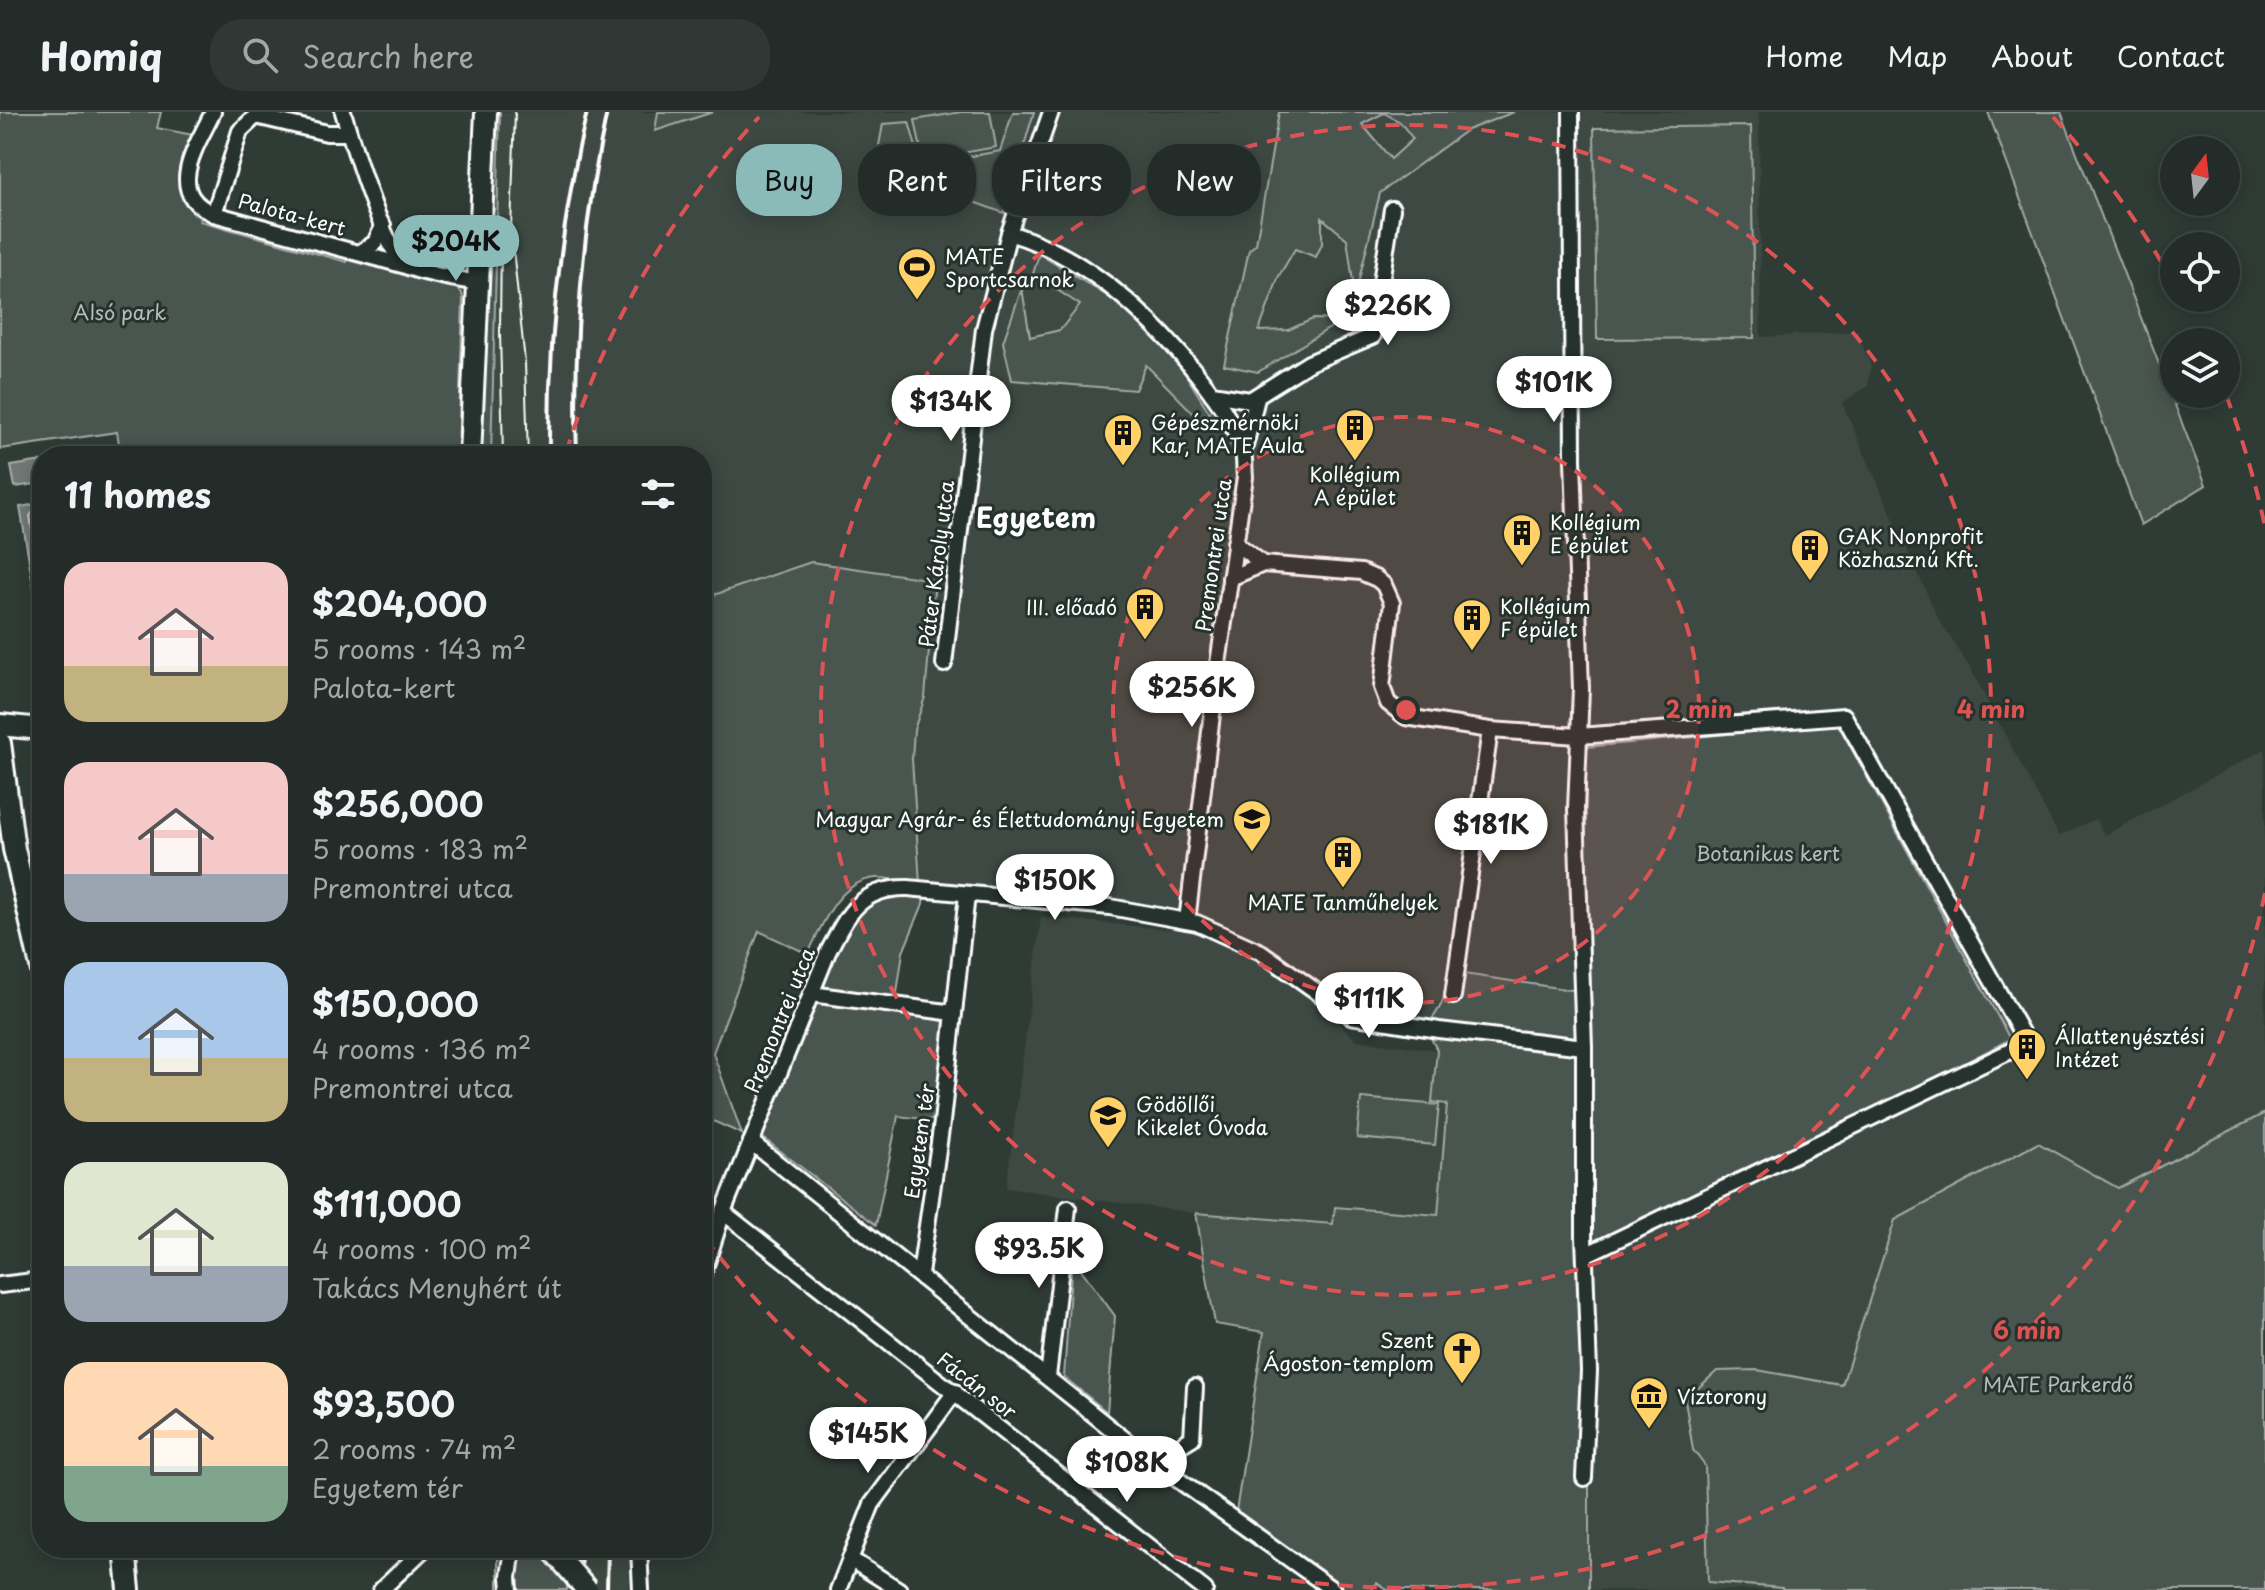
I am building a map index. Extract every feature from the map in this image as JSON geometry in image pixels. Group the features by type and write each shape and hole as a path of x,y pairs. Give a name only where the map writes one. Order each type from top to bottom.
{"main road":[{"path":"470,446 486,112"},
{"path":"0,725 32,728"},
{"path":"0,743 14,849 32,927"},
{"path":"126,1558 129,1590"},
{"path":"560,1558 587,1590"}],"street":[{"name":"Palota-kert","path":"213,112 192,155 186,177 194,202 214,214 478,283"},
{"name":"Palota-kert","path":"343,112 360,170 395,254 406,266"},
{"name":"Páter Károly utca","path":"944,664 984,329 1009,233 1051,112"},
{"path":"1571,112 1573,460 1581,689 1576,809 1584,1047 1589,1371 1584,1478"},
{"name":"Palota-kert","path":"214,214 240,131 256,116 327,133 349,133"},
{"path":"1212,394 1244,401 1257,398 1309,363 1373,336 1392,209"},
{"name":"Palota-kert","path":"359,253 375,243 383,225"},
{"name":"Premontrei utca","path":"712,1247 811,994 840,927 855,906 885,889 897,888 1110,907 1187,921 1245,477 1243,454 1231,421 1212,394 1171,342 1129,300 1057,254 1009,233"},
{"path":"1243,454 1257,398"},
{"path":"1235,543 1263,564"},
{"path":"1230,578 1263,564 1361,572 1377,579 1384,585 1392,603 1382,687 1388,703 1406,717 1490,730 1579,736 1844,716 2027,1043 1585,1255"},
{"path":"1453,996 1490,730"},
{"name":"Egyetem tér","path":"920,1274 942,1122 967,895"},
{"path":"1187,921 1261,952 1351,1016 1584,1047"},
{"path":"811,994 954,1013"},
{"path":"751,1142 1153,1462 1333,1590"},
{"path":"1048,1377 1068,1208"},
{"name":"Fácán sor","path":"723,1212 1205,1590"},
{"path":"0,1285 32,1281"},
{"path":"1153,1462 1192,1438 1195,1387"},
{"path":"838,1590 865,1519 880,1491 955,1392"},
{"path":"381,1590 415,1558"},
{"path":"510,1590 512,1558"},
{"path":"640,1558 644,1589"},
{"path":"850,1559 899,1590"}],"shaded area":[{"name":"Magyar Agrár- és Élettudományi Egyetem","path":"500,112 1759,112 1761,337 1857,331 1871,366 1868,386 1842,403 1938,618 1970,668 2059,836 2095,819 2105,835 2265,749 2265,1113 2118,1188 2038,1143 1895,1220 1842,1385 1757,1370 1693,1450 1705,1466 1708,1581 1782,1590 1589,1590 1586,892 1585,992 1451,972 1436,1016 1425,1026 1360,1018 1288,961 1238,934 1196,918 1161,909 920,884 912,759 914,730 925,697 935,580 811,562 712,596 712,446 491,446"},
{"path":"1041,917 1186,931 1234,944 1281,970 1311,994 1356,1040 1437,1050 1432,1101 1447,1103 1438,1215 1336,1207 1333,1224 1196,1213 1006,1188"},
{"path":"566,1558 631,1558 629,1590 567,1590"}],"green space":[{"name":"Alsó park","path":"0,112 161,112 157,128 193,135 183,178 187,198 201,215 200,221 347,262 349,255 448,281 462,293 458,446 119,446 117,432 0,449"},
{"path":"492,112 500,112 491,446 479,446"},
{"path":"658,112 713,112 655,131"},
{"path":"961,112 990,112 995,144 992,144 992,148 976,151 976,144 920,144 915,120"},
{"path":"1013,112 1034,112 1024,144 1002,144"},
{"path":"1279,112 1514,112 1467,130 1380,193 1355,296 1347,239 1322,218 1322,244 1316,257 1295,249 1279,276 1259,331 1288,330 1313,319 1343,320 1258,372 1224,365 1249,250 1256,244","holes":["1384,113 1400,122 1413,139 1391,159 1362,124"]},
{"path":"1988,112 2061,112 2160,367 2160,408 2176,408 2206,485 2141,525"},
{"path":"909,122 915,144 879,144 883,124"},
{"path":"1751,126 1754,338 1597,339 1594,128"},
{"path":"992,152 992,209 976,203 976,155"},
{"path":"1039,254 1120,304 1176,359 1214,420 1202,422 1146,365 1135,390 1012,380 1003,342 1022,288 1030,337 1060,330 1080,305 1033,274"},
{"path":"811,562 935,580 925,697 914,730 912,759 920,884 876,878 851,887 833,906 808,954 759,931 713,1053 742,1134 712,1120 712,596"},
{"name":"Botanikus kert","path":"1838,724 2010,1039 1930,1082 1589,1246 1589,1590 1387,1590 1377,1583 1371,1590 1313,1590 1322,1580 1235,1518 1264,1332 1215,1324 1196,1213 1333,1224 1335,1207 1438,1215 1447,1104 1432,1102 1437,1050 1425,1026 1439,1008 1451,972 1585,992 1586,747"},
{"path":"896,892 924,896 903,952 894,1013 951,1022 941,1121 898,1116 876,1225 757,1133 846,930 868,903"},
{"path":"1361,1098 1439,1105 1435,1145 1357,1138"},
{"name":"MATE Parkerdő","path":"2265,1113 2265,1590 1782,1590 1708,1582 1705,1466 1693,1450 1685,1400 1717,1371 1757,1370 1842,1385 1895,1220 2038,1143 2118,1188"},
{"path":"1072,1257 1115,1316 1107,1412 1064,1377"},
{"path":"498,1558 566,1558 567,1590 498,1590"}],"water":[{"path":"32,463 32,484 15,487 11,466"},
{"path":"32,505 32,578 20,507"}],"tram line":[{"path":"515,112 511,230 525,362 528,446"},
{"path":"501,232 503,446"}],"railway":[{"path":"549,446 553,326 563,240 587,112"},
{"path":"577,446 576,369 581,283 591,198 607,112"},
{"path":"580,1558 582,1590"},
{"path":"607,1590 608,1558"}],"place":[{"name":"MATE Sportcsarnok","path":"917,301"},
{"name":"Kollégium A épület","path":"1355,462"},
{"name":"Gépészmérnöki Kar, MATE Aula","path":"1123,467"},
{"name":"Kollégium E épület","path":"1522,567"},
{"name":"GAK Nonprofit Közhasznú Kft.","path":"1810,582"},
{"name":"III. előadó","path":"1145,641"},
{"name":"Kollégium F épület","path":"1472,652"},
{"name":"Magyar Agrár- és Élettudományi Egyetem","path":"1252,853"},
{"name":"MATE Tanműhelyek","path":"1343,889"},
{"name":"Állattenyésztési Intézet","path":"2027,1081"},
{"name":"Gödöllői Kikelet Óvoda","path":"1108,1149"},
{"name":"Szent Ágoston-templom","path":"1462,1385"},
{"name":"Víztorony","path":"1649,1430"}],"district":[{"name":"Egyetem","path":"1036,516"}]}
